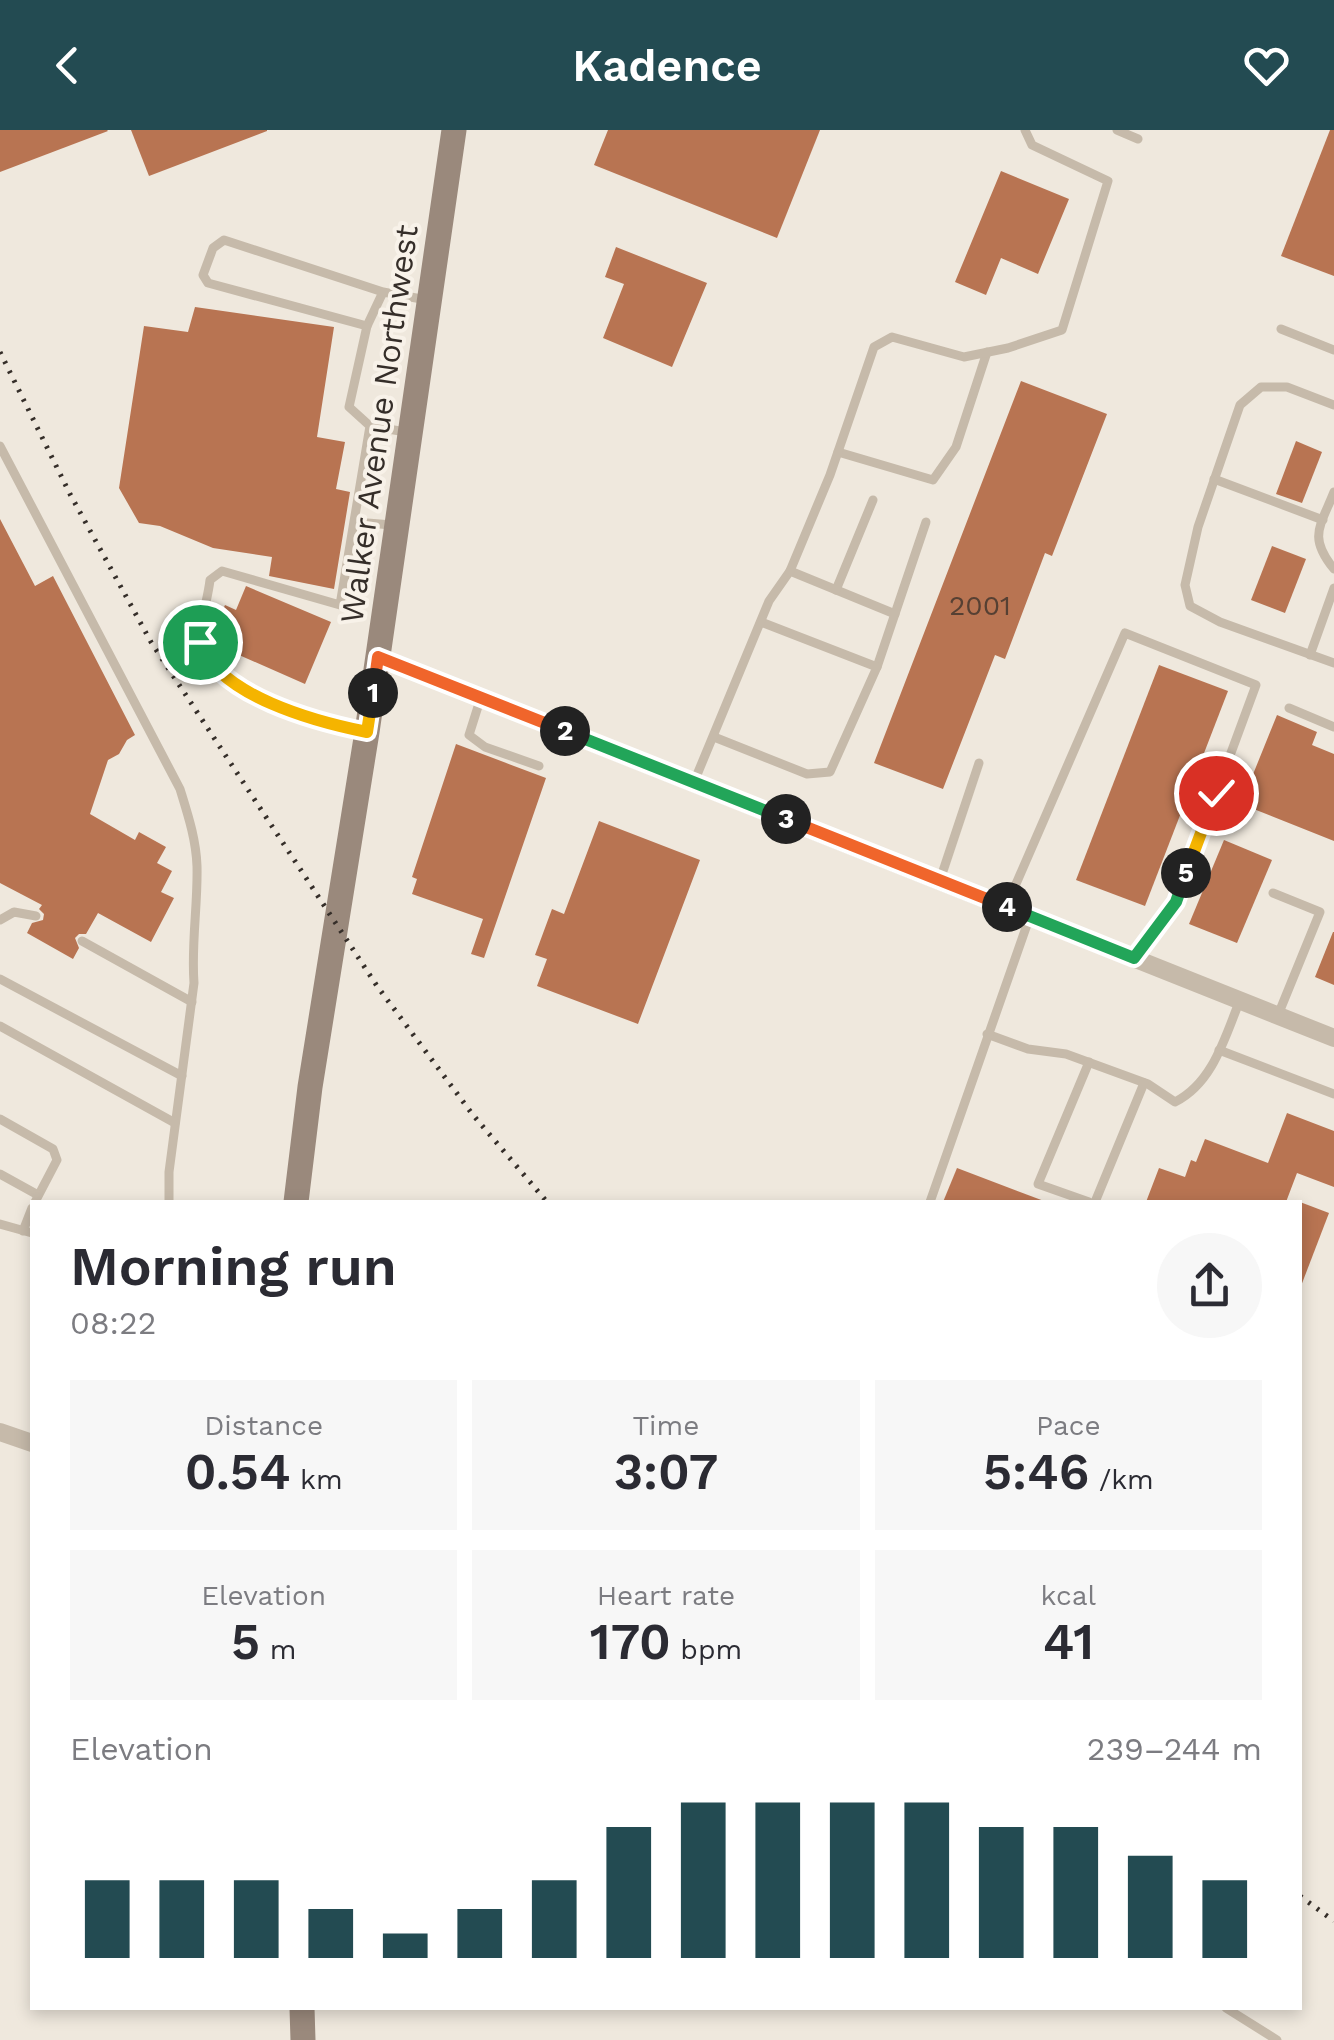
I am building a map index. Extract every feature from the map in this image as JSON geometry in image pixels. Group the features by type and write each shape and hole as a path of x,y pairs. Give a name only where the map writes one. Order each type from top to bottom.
{"main road":[{"name":"Walker Avenue Northwest","path":"296,1200 452,131"},
{"path":"302,2010 303,2040"}],"street":[{"path":"378,657 1334,1038"},
{"path":"0,1432 30,1442"}],"lane":[{"path":"694,782 769,601 790,571 838,452 874,347 892,337 964,357 1062,330 1108,181 1032,145 1025,130"},
{"path":"1117,130 1138,139"},
{"path":"367,326 208,283 203,276 213,248 224,240 384,292 430,301"},
{"path":"384,292 367,326 350,408 370,426 410,433"},
{"path":"1281,329 1334,350"},
{"path":"838,452 933,480 956,447 986,352"},
{"path":"1334,405 1287,387 1261,387 1240,405 1198,527 1185,585 1190,606 1220,622 1334,663"},
{"path":"367,732 318,722 267,700 215,668 205,658 200,642 210,580 222,571 340,606 370,426"},
{"path":"0,446 180,790 193,830 197,867 192,1002 168,1200"},
{"path":"1214,479 1323,520"},
{"path":"1334,492 1317,539 1334,569"},
{"path":"836,590 872,500"},
{"path":"355,522 396,526"},
{"path":"714,737 807,774 830,772 878,667 926,522"},
{"path":"1321,552 1334,557"},
{"path":"790,571 895,614"},
{"path":"1310,655 1334,588"},
{"path":"761,622 878,667"},
{"path":"1006,907 1126,633 1256,684 1176,902 1134,958"},
{"path":"481,698 469,735 485,747 539,766"},
{"path":"1288,708 1334,727"},
{"path":"940,880 979,763"},
{"path":"1273,893 1320,912 1278,1015"},
{"path":"0,920 20,912 36,916"},
{"path":"931,1200 1030,916"},
{"path":"82,941 192,1002"},
{"path":"0,979 182,1076"},
{"path":"987,1034 1089,1062 1144,1083 1175,1102 1206,1078 1240,1000"},
{"path":"0,1026 176,1123"},
{"path":"1220,1050 1334,1094"},
{"path":"1086,1200 1038,1184 1089,1062"},
{"path":"1093,1200 1144,1083"},
{"path":"0,1119 53,1148 57,1160 36,1200"},
{"path":"0,1174 32,1200"},
{"path":"0,1224 28,1232"},
{"path":"1229,2010 1277,2040"}],"building":[{"path":"0,130 107,130 108,131 0,172"},
{"path":"131,130 267,130 267,131 149,176"},
{"path":"608,130 820,130 777,238 594,165"},
{"path":"1330,130 1334,130 1334,276 1281,256"},
{"path":"1001,171 1069,199 1038,274 1001,258 986,295 955,282"},
{"path":"616,247 707,283 672,367 603,338 624,284 605,277"},
{"path":"195,307 334,327 317,437 345,442 336,489 350,492 334,589 269,576 272,557 213,548 160,526 139,523 119,488 144,326 188,332"},
{"path":"1021,381 1107,414 1052,556 1045,553 1005,659 995,655 943,789 874,763"},
{"path":"1296,441 1322,452 1302,503 1276,494"},
{"path":"0,519 35,586 53,576 135,735 119,754 108,760 90,814 135,840 139,832 166,847 157,863 172,871 161,892 174,898 151,942 98,913 86,934 75,938 79,948 73,959 27,933 32,923 43,920 39,909 42,905 0,883"},
{"path":"1272,546 1306,559 1285,613 1251,600"},
{"path":"246,586 331,622 305,684 239,655 235,665 216,657 230,623 219,618 225,605 236,610"},
{"path":"1159,665 1228,691 1145,906 1076,880"},
{"path":"1277,715 1317,732 1312,745 1334,754 1334,841 1241,804"},
{"path":"456,744 546,778 484,958 471,954 483,919 412,894 417,879 412,877"},
{"path":"599,821 700,860 638,1024 537,986 547,959 535,955 552,909 564,914"},
{"path":"1224,840 1272,860 1237,943 1189,924"},
{"path":"1334,932 1334,985 1315,977"},
{"path":"1287,1113 1334,1131 1334,1187 1297,1173 1287,1200 1147,1200 1159,1168 1185,1177 1205,1139 1268,1163"},
{"path":"957,1168 1041,1200 944,1200"},
{"path":"1302,1203 1329,1213 1302,1283"}],"railway":[{"path":"0,352 70,494 151,642 377,986 473,1115 545,1200"},
{"path":"1302,1897 1334,1921"}],"route":[{"path":"200,642 205,658 215,668 267,700 318,722 367,732 378,657 1134,958 1176,902 1216,793"}]}
